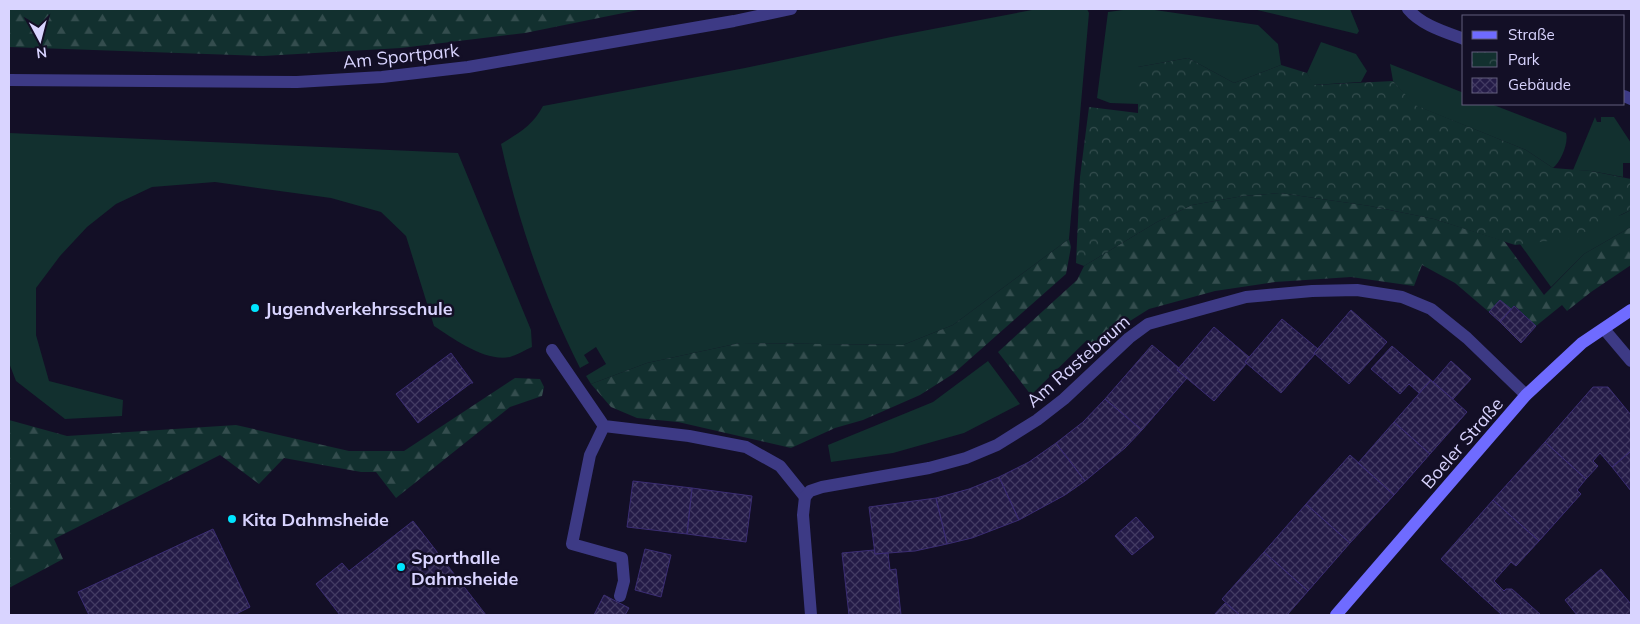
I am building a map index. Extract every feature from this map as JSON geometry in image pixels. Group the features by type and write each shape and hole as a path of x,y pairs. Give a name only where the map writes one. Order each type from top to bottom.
{"street":[{"name":"Am Sportpark","path":"9,80 297,82 382,77 468,67 734,21 791,9"},
{"path":"1408,9 1443,32 1462,38"},
{"name":"Am Rastebaum","path":"805,497 810,491 822,487 929,468 966,458 997,445 1037,420 1064,399 1129,338 1148,324 1246,298 1312,291 1358,290 1402,297 1431,309 1438,314 1468,338 1526,395"},
{"name":"Boeler Straße","path":"1336,615 1526,395 1582,344 1631,310"},
{"path":"1604,329 1631,361"},
{"path":"552,350 604,426 689,436 746,447 780,466 805,497 803,515 811,615"},
{"path":"604,426 590,455 572,544 622,558 624,581 620,596"}],"green space":[{"path":"9,9 643,9 525,33 401,48 263,56 9,47"},
{"path":"1037,9 1087,9 1089,13 1069,239 953,325 903,345 740,343 647,363 591,384 586,376 606,364 596,347 584,355 589,363 580,368 567,341 533,258 515,202 501,144 530,123 543,106 745,68"},
{"path":"1148,9 1258,25 1278,44 1281,65 1234,83 1188,58 1138,67 1138,104 1110,103 1097,98 1108,12"},
{"path":"1253,9 1350,9 1359,31 1357,34"},
{"path":"1321,42 1356,54 1367,71 1361,82 1313,85 1307,73"},
{"path":"1188,58 1234,83 1281,65 1307,73 1314,85 1393,81 1415,105 1526,150 1553,168 1591,171 1631,179 1631,210 1572,238 1515,245 1434,219 1370,206 1280,193 1243,196 1192,205 1157,222 1084,266 1076,263 1080,177 1089,107 1138,113 1138,67"},
{"path":"1390,64 1462,92 1462,105 1494,105 1566,133 1567,137 1561,157 1553,168 1526,150 1414,105 1393,81"},
{"path":"1595,117 1597,122 1601,122 1601,117 1614,117 1631,143 1631,163 1623,163 1623,177 1591,171 1573,170"},
{"path":"9,133 458,153 531,330 532,347 510,357 490,356 470,348 434,326 406,236 381,212 331,198 215,182 152,187 116,204 87,227 60,256 36,288 36,335 49,381 123,400 122,416 65,419 16,381 9,363"},
{"path":"1280,193 1370,206 1434,219 1504,241 1544,295 1584,254 1631,227 1631,265 1567,311 1562,305 1536,326 1515,306 1511,309 1500,300 1489,312 1455,283 1422,265 1414,286 1351,277 1275,282 1215,291 1149,309 1122,326 1097,350 1087,340 1031,395 998,352 1077,280 1084,266 1157,222 1192,205 1243,196"},
{"path":"1631,210 1631,227 1584,254 1551,287 1512,233 1621,215"},
{"path":"1069,239 1071,247 1066,274 953,374 920,395 863,420 835,428 791,448 678,422 637,418 611,407 591,384 647,363 740,343 903,345 953,325"},
{"path":"988,361 1020,404 964,433 893,453 831,462 828,445 933,402"},
{"path":"515,378 540,379 544,387 542,396 510,407 396,498 376,472 361,472 284,458 259,484 220,455 54,539 63,559 9,588 9,420 67,436 236,425 349,451 404,451"}],"building":[{"path":"1500,300 1511,309 1500,322 1489,312"},
{"path":"1514,306 1536,326 1521,343 1500,322"},
{"path":"1351,310 1387,342 1349,384 1314,353"},
{"path":"1282,319 1318,349 1281,393 1245,362"},
{"path":"1214,327 1249,357 1245,362 1247,363 1214,401 1177,370"},
{"path":"1152,345 1179,368 1177,370 1187,378 1142,430 1105,399"},
{"path":"1392,346 1431,380 1419,393 1409,384 1400,394 1371,369"},
{"path":"451,353 473,383 418,423 396,394"},
{"path":"1451,361 1471,379 1453,399 1433,382"},
{"path":"1431,380 1467,412 1430,454 1394,422"},
{"path":"1593,387 1608,387 1631,415 1631,451 1612,467 1600,453 1593,461 1598,466 1586,479 1545,442"},
{"path":"1105,399 1142,430 1125,448 1085,481 1056,443 1083,422"},
{"path":"1394,422 1430,454 1394,495 1358,463"},
{"path":"1545,442 1586,479 1577,490 1581,494 1539,541 1493,500"},
{"path":"1056,443 1085,481 1065,495 1019,520 999,477 1029,462"},
{"path":"1631,451 1631,491 1612,467"},
{"path":"1350,455 1394,495 1350,543 1306,504"},
{"path":"999,477 1019,520 972,538 947,544 936,498 969,489"},
{"path":"633,481 692,488 687,534 627,527"},
{"path":"692,488 752,496 746,542 687,534"},
{"path":"936,498 947,544 915,551 875,554 869,507"},
{"path":"1493,500 1539,541 1516,566 1511,562 1494,581 1504,591 1512,589 1541,615 1502,615 1441,559"},
{"path":"1306,504 1350,543 1308,591 1264,552"},
{"path":"1136,517 1154,537 1132,555 1115,536"},
{"name":"Sporthalle Dahmsheide","path":"413,521 486,615 340,615 316,584 342,563 349,571"},
{"path":"213,529 250,607 234,615 89,615 78,592"},
{"path":"645,549 671,555 661,597 635,590"},
{"path":"874,550 875,554 888,553 890,570 896,569 901,615 849,615 842,553"},
{"path":"1264,552 1308,591 1287,615 1240,615 1222,599"},
{"path":"1601,569 1631,604 1631,615 1577,615 1565,600"},
{"path":"604,595 629,608 625,615 594,615"},
{"path":"1225,603 1240,615 1214,615"}],"place":[{"name":"Jugendverkehrsschule","path":"255,308"},
{"name":"Kita Dahmsheide","path":"232,519"},
{"name":"Sporthalle Dahmsheide","path":"401,567"}]}
